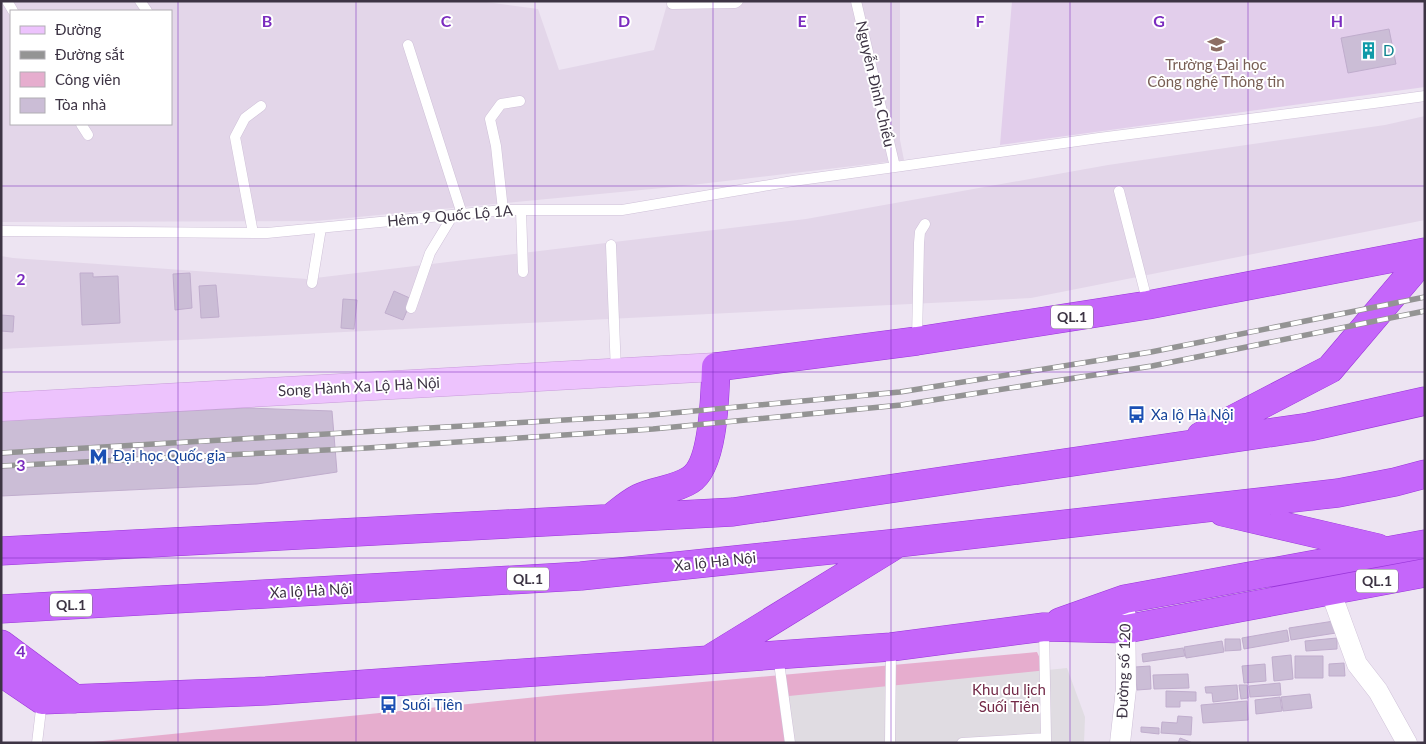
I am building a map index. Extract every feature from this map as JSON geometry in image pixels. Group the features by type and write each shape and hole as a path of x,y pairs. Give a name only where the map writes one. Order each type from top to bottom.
{"highway":[{"name":"QL.1","path":"716,367 917,341 1148,305 1425,252"},
{"path":"1184,444 1330,368 1425,257"},
{"path":"610,518 640,498 692,479 700,470 712,427 716,367"},
{"path":"1,551 733,512 1309,427 1425,402"},
{"name":"Xa lộ Hà Nội","path":"1,609 581,576 898,543 1338,493 1425,474"},
{"path":"1202,508 1388,550"},
{"path":"710,659 898,543"},
{"name":"QL.1","path":"1044,627 1125,599 1425,544"},
{"path":"1320,563 1330,590"},
{"name":"QL.1","path":"42,700 266,691 891,647 1044,627 1126,629 1425,573"},
{"path":"1,644 75,699"},
{"path":"1,674 42,700"}],"main road":[{"name":"Song Hành Xa Lộ Hà Nội","path":"1,407 716,367"}],"street":[{"path":"1330,590 1357,664 1378,692 1407,743"},
{"name":"Đường số 120","path":"1120,743 1126,688 1125,599"}],"lane":[{"path":"672,4 735,3 738,1"},
{"name":"Nguyễn Đình Chiểu","path":"856,1 895,167"},
{"path":"408,45 458,214 430,253 411,308"},
{"name":"Hẻm 9 Quốc Lộ 1A","path":"1,231 253,233 503,210 622,210 793,182 1099,138 1425,96"},
{"path":"503,210 496,146 490,119 501,104 520,102"},
{"path":"253,233 235,137 245,118 261,106"},
{"path":"82,125 88,135"},
{"path":"1119,191 1148,305"},
{"path":"521,210 523,272"},
{"path":"917,341 920,232 925,224"},
{"path":"312,283 321,228"},
{"path":"611,245 616,373"},
{"path":"962,743 1046,741 1044,627"},
{"path":"890,743 891,647"},
{"path":"778,654 790,743"},
{"path":"37,743 42,700"}],"shaded area":[{"path":"1,1 479,1 538,9 559,70 654,50 668,1 900,1 900,140 904,160 683,186 316,221 1,222"},
{"name":"Trường Đại học Công nghệ Thông tin","path":"1012,1 1425,1 1425,87 1000,145"},
{"path":"1425,116 1425,220 1031,298 1,349 1,256 307,279 806,219 1108,165 1385,125"},
{"path":"1067,668 1085,717 1084,743 791,743 789,696"}],"green space":[{"name":"Khu du lịch Suối Tiên","path":"1037,652 1067,718 1073,743 83,743 557,695"}],"building":[{"name":"D","path":"1389,29 1396,64 1348,73 1341,38"},
{"path":"80,273 93,273 93,277 118,276 120,323 82,325"},
{"path":"190,273 192,308 175,310 173,274"},
{"path":"216,285 219,317 201,318 199,286"},
{"path":"394,291 412,299 403,320 385,313"},
{"path":"343,299 357,300 354,329 341,328"},
{"path":"1,315 14,316 13,332 1,331"},
{"path":"247,408 332,411 337,472 257,484 1,496 1,420"},
{"path":"1334,621 1336,633 1291,640 1289,628"},
{"path":"1287,630 1289,641 1244,649 1242,638"},
{"path":"1337,638 1337,649 1306,651 1305,641"},
{"path":"1225,639 1240,639 1241,650 1225,651"},
{"path":"1222,641 1224,652 1186,658 1184,647"},
{"path":"1183,648 1185,656 1143,662 1142,654"},
{"path":"1291,655 1293,679 1274,681 1272,657"},
{"path":"1295,656 1323,656 1323,678 1295,678"},
{"path":"1344,663 1345,676 1329,676 1329,664"},
{"path":"1265,664 1266,681 1244,683 1242,666"},
{"path":"1150,666 1151,689 1137,690 1135,667"},
{"path":"1188,674 1189,688 1154,689 1153,675"},
{"path":"1280,683 1281,695 1250,697 1249,686"},
{"path":"1237,685 1238,699 1213,702 1212,693 1206,693 1205,687"},
{"path":"1239,685 1247,685 1248,698 1241,699"},
{"path":"1166,691 1196,692 1196,701 1180,701 1180,707 1166,707"},
{"path":"1310,694 1312,708 1283,711 1281,697"},
{"path":"1280,697 1282,711 1256,714 1255,700"},
{"path":"1247,701 1248,720 1203,723 1201,705"},
{"path":"1178,716 1192,717 1191,735 1161,733 1162,722 1177,723"},
{"path":"1141,727 1159,728 1159,734 1141,732"},
{"path":"1180,738 1193,743 1178,743"}],"railway":[{"path":"1,453 651,415 900,392 1151,352 1425,297"},
{"path":"1,466 367,448 653,429 901,405 1152,366 1425,311"}],"place":[{"name":"Trường Đại học Công nghệ Thông tin","path":"1216,44"},
{"name":"D","path":"1369,51"},
{"name":"Xa lộ Hà Nội","path":"1137,415"},
{"name":"Đại học Quốc gia","path":"99,456"},
{"name":"Suối Tiên","path":"388,705"}]}
